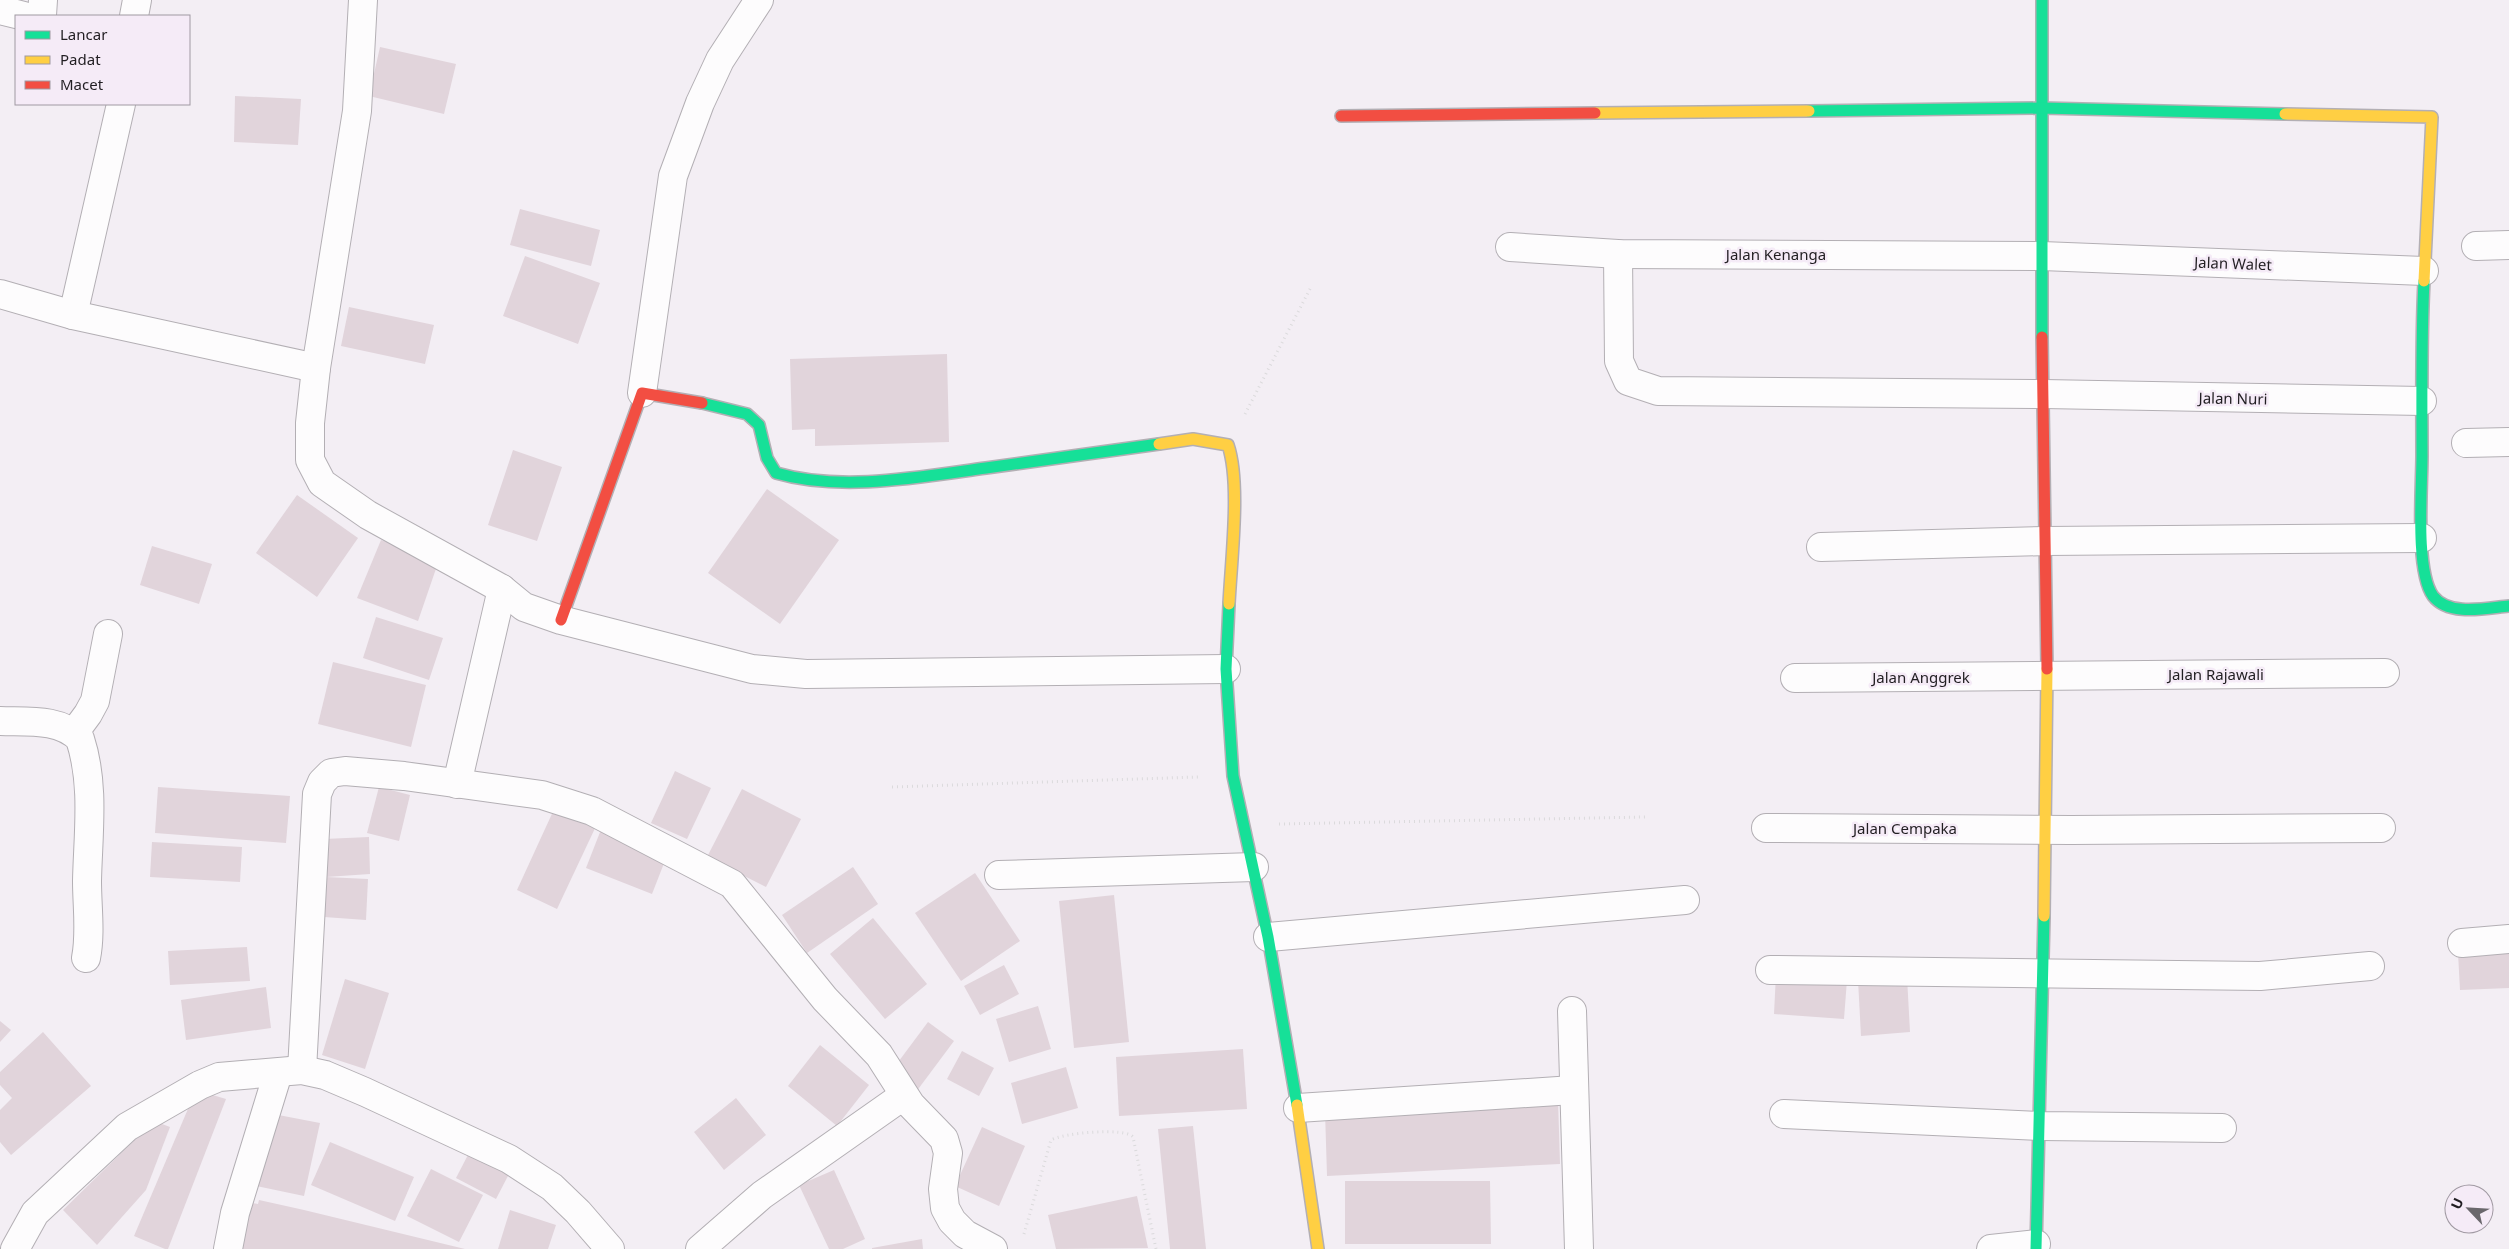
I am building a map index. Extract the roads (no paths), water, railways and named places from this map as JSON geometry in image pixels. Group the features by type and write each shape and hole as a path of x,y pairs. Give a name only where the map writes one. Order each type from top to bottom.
{"street":[{"path":"42,15 43,0"},
{"path":"134,15 137,0"},
{"path":"363,0 357,111 316,368 310,423 310,460 322,483 368,515 502,589 524,607 561,620 752,669 806,674 1226,669"},
{"path":"561,620 642,393 673,176 700,103 720,60 758,0"},
{"path":"1991,1249 2036,1246 2041,1126 2047,675 2042,256 2042,0"},
{"path":"0,10 20,15"},
{"path":"73,315 120,105"},
{"path":"1341,116 2042,108 2432,117 2424,271 2422,401 2422,538 2426,577 2432,594 2441,604 2458,608 2509,606"},
{"path":"2476,246 2509,245"},
{"name":"Jalan Kenanga","path":"1510,247 1618,254 2042,256"},
{"name":"Jalan Nuri","path":"1618,254 1620,361 1628,381 1658,391 2044,394 2422,401"},
{"name":"Jalan Walet","path":"2042,256 2424,271"},
{"path":"0,294 73,315 316,368"},
{"path":"642,393 723,406 747,414 759,424 767,458 776,473 797,480 908,479 1193,439 1228,445 1233,460 1234,490 1226,669 1233,776 1268,937 1298,1108 1318,1249"},
{"path":"2466,443 2509,442"},
{"path":"1821,547 2046,540 2422,538"},
{"path":"457,784 502,589"},
{"path":"74,733 95,701 108,634"},
{"name":"Jalan Rajawali","path":"2047,675 2385,673"},
{"name":"Jalan Anggrek","path":"1794,678 2047,675"},
{"path":"0,721 39,722 64,727 80,739 88,785 89,943 86,958"},
{"path":"228,1249 235,1213 290,1071 317,794 322,782 331,773 345,771 404,776 542,794 592,811 732,884 825,999 879,1055 903,1096 947,1144 943,1189 945,1208 952,1221 965,1234 993,1249"},
{"name":"Jalan Cempaka","path":"1766,828 2381,828"},
{"path":"999,875 1254,867"},
{"path":"1268,937 1685,900"},
{"path":"2462,943 2509,940"},
{"path":"1770,970 2260,976 2370,966"},
{"path":"1572,1011 1579,1249"},
{"path":"15,1249 35,1213 127,1127 200,1085 219,1077 290,1071 324,1075 509,1159 552,1187 578,1212 610,1249"},
{"path":"1298,1108 1573,1090"},
{"path":"700,1249 762,1195 903,1096"},
{"path":"1784,1114 2041,1126 2222,1128"}]}
